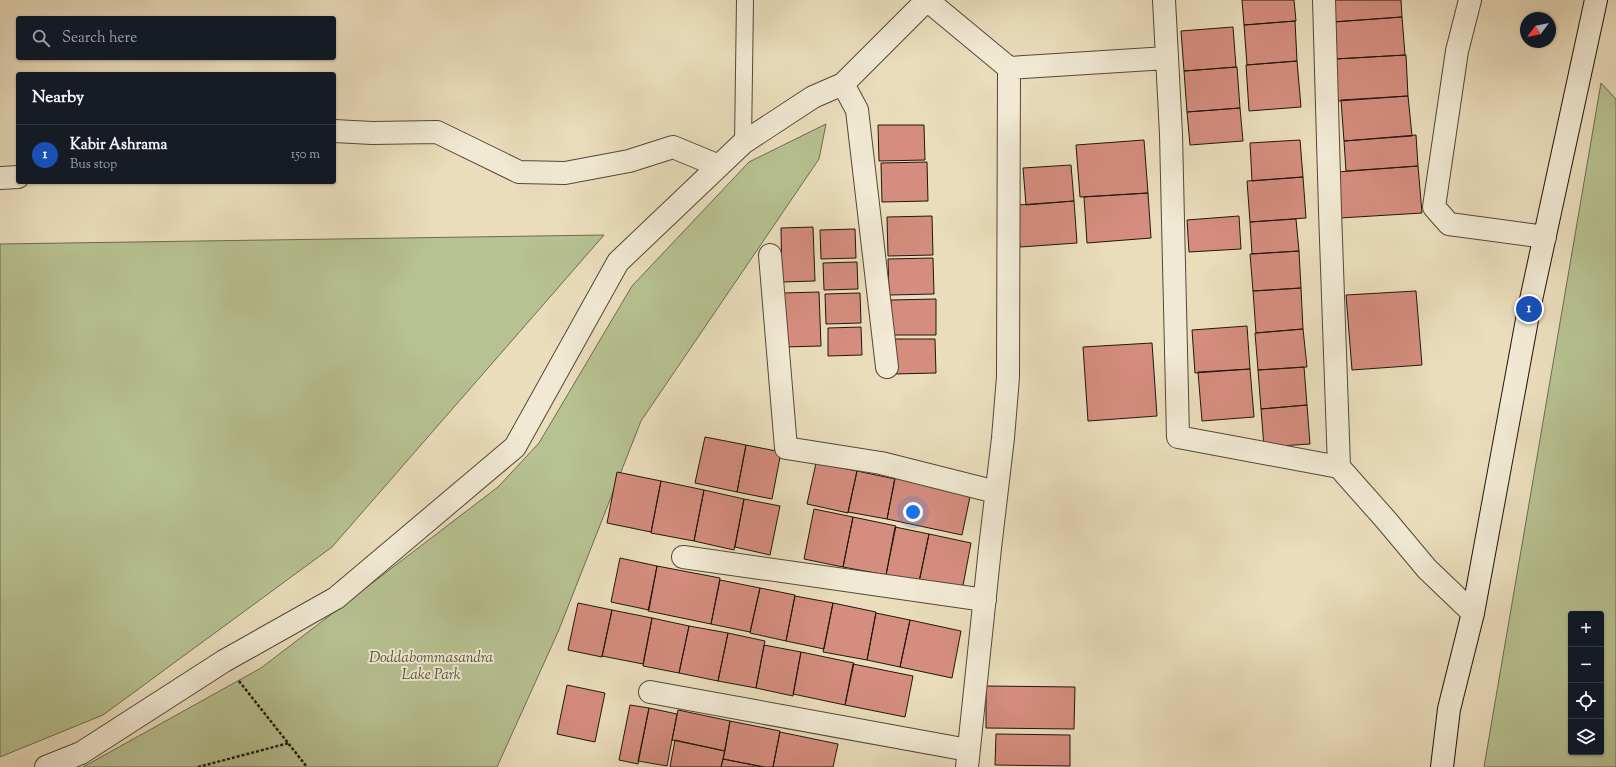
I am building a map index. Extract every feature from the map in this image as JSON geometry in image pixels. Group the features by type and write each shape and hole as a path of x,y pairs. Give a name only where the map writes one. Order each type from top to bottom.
{"street":[{"path":"46,767 81,753 224,661 336,598 515,447 618,262 743,143 813,98 844,84 927,0 1009,68 1167,58"},
{"path":"1164,0 1171,134 1178,437 1339,467 1427,569 1473,613"},
{"path":"1324,0 1339,467"},
{"path":"1470,0 1457,51 1434,207 1449,224 1545,237"},
{"path":"1442,767 1448,709 1473,613 1529,309 1596,0"},
{"path":"650,692 967,759 1008,377 1009,68"},
{"path":"844,84 857,110 887,367"},
{"path":"336,131 372,133 437,132 519,172 565,173 629,162 673,147 719,166"},
{"path":"0,178 16,177"},
{"path":"770,255 786,448 881,463 996,492"},
{"path":"683,557 985,600"}],"lane":[{"path":"743,143 745,0"}],"path":[{"path":"224,661 307,767"},
{"path":"198,767 289,743"}],"green space":[{"path":"1601,83 1616,99 1616,767 1484,767"},
{"name":"Doddabommasandra Lake Park","path":"826,124 819,159 641,421 558,632 497,767 83,767 261,668 498,487 539,443 632,286 749,162"},
{"path":"604,235 332,547 103,715 0,757 0,244"}],"building":[{"path":"1242,0 1294,0 1296,21 1244,25"},
{"path":"1333,0 1401,0 1402,17 1334,22"},
{"path":"1402,17 1405,55 1335,59 1332,22"},
{"path":"1295,21 1297,61 1247,65 1244,25"},
{"path":"1233,27 1236,67 1184,71 1181,31"},
{"path":"1406,55 1408,96 1338,101 1335,59"},
{"path":"1297,61 1301,107 1249,111 1246,65"},
{"path":"1237,67 1240,108 1187,112 1184,71"},
{"path":"1408,96 1412,136 1344,141 1341,100"},
{"path":"1240,108 1243,141 1190,145 1187,112"},
{"path":"878,125 924,125 925,160 879,161"},
{"path":"1416,135 1418,166 1346,171 1344,141"},
{"path":"1144,140 1148,193 1080,197 1076,145"},
{"path":"1300,140 1303,177 1252,181 1250,143"},
{"path":"927,162 928,201 882,202 881,163"},
{"path":"1071,165 1074,201 1026,205 1023,168"},
{"path":"1418,166 1422,213 1340,218 1337,172"},
{"path":"1303,177 1306,218 1250,222 1247,181"},
{"path":"1148,193 1151,238 1087,243 1084,197"},
{"path":"1074,201 1077,243 1020,247 1017,205"},
{"path":"932,216 933,255 888,256 887,217"},
{"path":"1239,216 1241,249 1189,252 1187,220"},
{"path":"1296,219 1299,251 1252,254 1250,222"},
{"path":"813,227 815,281 782,282 781,228"},
{"path":"855,229 856,258 821,259 820,230"},
{"path":"1299,251 1301,288 1253,291 1250,254"},
{"path":"933,258 934,294 889,295 888,259"},
{"path":"857,262 858,289 824,290 823,263"},
{"path":"1301,288 1303,329 1256,333 1253,291"},
{"path":"1416,291 1422,365 1352,370 1346,295"},
{"path":"819,292 821,346 785,347 783,293"},
{"path":"860,293 861,323 826,324 825,294"},
{"path":"936,299 936,335 892,335 891,300"},
{"path":"1247,326 1250,369 1195,373 1192,330"},
{"path":"861,327 862,355 828,356 828,328"},
{"path":"1303,329 1307,367 1258,370 1255,333"},
{"path":"893,339 935,339 936,373 894,374"},
{"path":"1152,343 1157,416 1088,421 1083,347"},
{"path":"1304,367 1307,405 1261,409 1258,370"},
{"path":"1250,369 1254,417 1202,421 1198,372"},
{"path":"1307,405 1310,444 1264,447 1261,409"},
{"path":"705,437 746,445 737,492 695,483"},
{"path":"746,445 781,452 772,499 737,492"},
{"path":"816,463 857,471 848,513 807,504"},
{"path":"857,471 895,479 887,519 848,512"},
{"path":"617,472 661,481 651,532 607,523"},
{"path":"895,477 971,492 962,535 887,519"},
{"path":"661,481 704,490 694,541 651,533"},
{"path":"704,490 744,499 734,550 694,541"},
{"path":"744,499 780,506 770,555 735,547"},
{"path":"814,509 853,517 843,567 804,559"},
{"path":"853,517 896,526 886,575 843,567"},
{"path":"895,527 929,534 919,582 886,575"},
{"path":"929,534 971,543 962,591 919,582"},
{"path":"620,558 657,566 649,610 611,602"},
{"path":"657,566 720,578 711,624 648,611"},
{"path":"720,580 760,588 750,632 711,624"},
{"path":"760,588 795,595 786,641 750,633"},
{"path":"795,596 833,603 824,649 786,641"},
{"path":"578,603 612,610 602,657 568,650"},
{"path":"833,603 876,612 867,660 823,652"},
{"path":"612,610 652,618 643,664 602,656"},
{"path":"876,613 910,620 900,667 867,660"},
{"path":"652,618 689,626 679,673 643,666"},
{"path":"910,620 961,631 952,678 900,667"},
{"path":"689,626 728,633 718,681 679,673"},
{"path":"728,633 765,641 756,688 718,681"},
{"path":"764,645 801,652 793,696 756,688"},
{"path":"801,652 854,663 845,705 793,694"},
{"path":"853,664 913,676 905,717 845,705"},
{"path":"567,685 605,693 595,742 557,734"},
{"path":"986,686 1075,687 1074,729 986,728"},
{"path":"630,705 649,708 638,764 619,760"},
{"path":"649,708 677,714 667,766 638,761"},
{"path":"678,710 730,721 725,751 672,740"},
{"path":"730,721 780,731 773,767 764,767 723,759"},
{"path":"780,732 838,744 833,767 773,767"},
{"path":"996,734 1070,735 1070,766 995,765"},
{"path":"675,740 725,751 721,767 670,767"},
{"path":"723,759 764,767 721,767"}],"place":[{"name":"Kabir Ashrama","path":"1529,309"}]}
